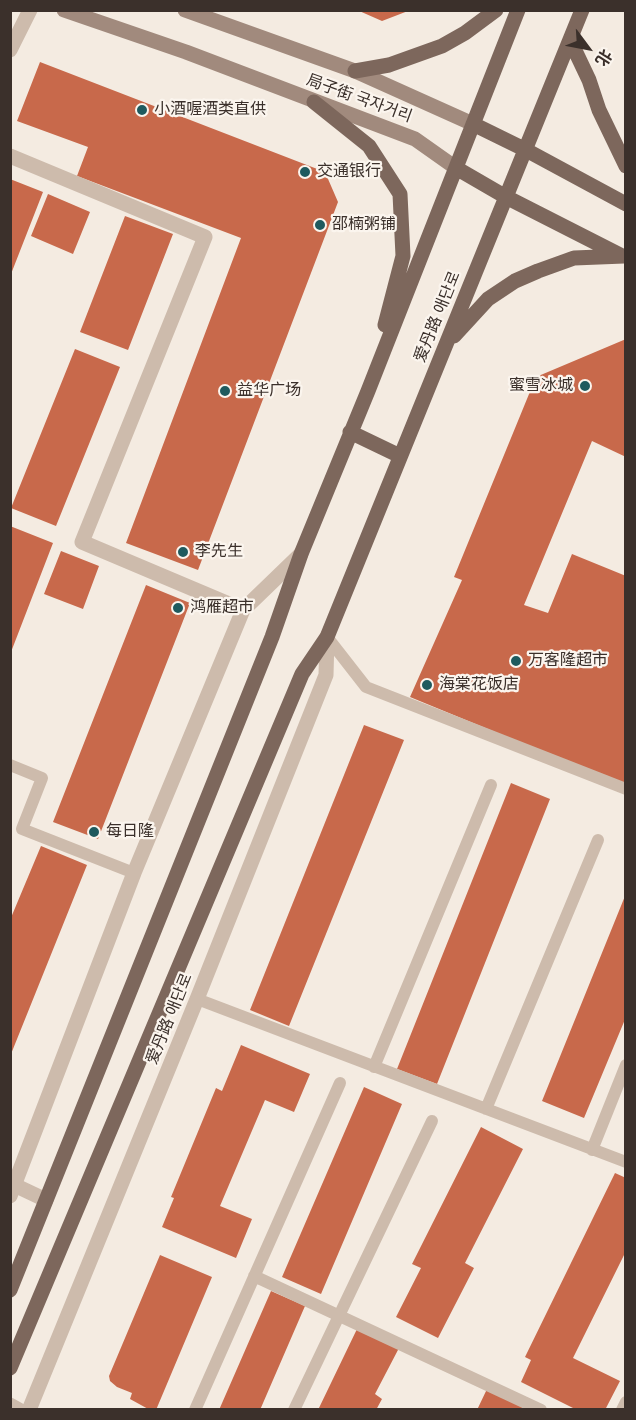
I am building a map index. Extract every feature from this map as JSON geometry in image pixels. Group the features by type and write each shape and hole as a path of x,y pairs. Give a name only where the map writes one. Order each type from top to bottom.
{"main road":[{"name":"局子街 국자거리","path":"64,10 186,52 415,139 456,168 506,197 625,257"},
{"name":"局子街 국자거리","path":"185,10 355,71 526,150 626,204"},
{"path":"355,71 389,65 442,46 465,33 496,10"},
{"path":"10,1290 272,637 300,554 368,391 518,10"},
{"name":"爱丹路 애단로","path":"10,1368 302,674 327,637 582,10"},
{"path":"570,40 589,80 598,110 626,166"},
{"path":"314,102 369,146 400,194 403,256 368,391"},
{"path":"446,344 488,299 515,281 574,258 625,257"},
{"path":"350,432 400,456"}],"street":[{"path":"10,50 30,10"},
{"path":"10,156 205,237 82,542 243,610"},
{"path":"46,1200 12,1188 134,873 243,610 300,554"},
{"name":"爱丹路 애단로","path":"29,1410 326,675 327,637"},
{"path":"10,1405 18,1410"}],"lane":[{"path":"327,637 366,687 626,789"},
{"path":"10,765 42,778 22,829 134,873"},
{"path":"374,1066 490,785"},
{"path":"486,1109 598,840"},
{"path":"197,999 626,1162"},
{"path":"592,1150 626,1065"},
{"path":"195,1410 340,1083"},
{"path":"294,1410 432,1121"},
{"path":"254,1276 541,1410"},
{"path":"622,1410 626,1402"}],"building":[{"path":"357,10 408,10 408,11 382,21"},
{"name":"益华广场","path":"40,62 325,172 338,202 198,570 126,543 241,238 77,176 88,147 17,121"},
{"path":"10,179 43,192 11,274 10,273"},
{"path":"48,194 90,212 73,254 31,236"},
{"path":"125,216 173,234 128,350 80,332"},
{"path":"626,339 626,457 592,441 524,605 548,613 572,554 626,576 626,786 410,697 462,580 454,577 536,377"},
{"path":"75,349 120,367 56,526 11,508"},
{"path":"10,526 53,543 11,652 10,652"},
{"path":"61,551 99,566 83,609 44,594"},
{"path":"146,585 190,603 98,839 53,822"},
{"path":"364,725 404,740 289,1026 250,1010"},
{"path":"511,783 550,799 437,1084 397,1069"},
{"path":"41,846 87,865 11,1054 10,920"},
{"path":"625,896 626,1017 584,1118 542,1101"},
{"path":"241,1045 310,1074 294,1112 265,1100 220,1206 252,1219 236,1258 162,1227 174,1198 171,1197 216,1088 222,1091"},
{"path":"364,1087 402,1104 321,1294 282,1277"},
{"path":"481,1127 523,1149 465,1263 474,1268 438,1338 396,1317 421,1268 412,1264"},
{"path":"615,1173 626,1178 626,1251 573,1358 620,1381 605,1410 577,1410 521,1382 531,1360 525,1357"},
{"path":"160,1255 212,1277 156,1410 150,1410 130,1399 132,1393 117,1387 110,1381 109,1376"},
{"path":"271,1291 305,1306 260,1410 219,1410"},
{"path":"357,1329 399,1348 375,1394 382,1399 376,1410 318,1410"},
{"path":"487,1389 523,1407 522,1410 477,1410"}],"place":[{"name":"小酒喔酒类直供","path":"142,110"},
{"name":"交通银行","path":"305,172"},
{"name":"邵楠粥铺","path":"320,225"},
{"name":"蜜雪冰城","path":"585,386"},
{"name":"益华广场","path":"225,391"},
{"name":"李先生","path":"183,552"},
{"name":"鸿雁超市","path":"178,608"},
{"name":"万客隆超市","path":"516,661"},
{"name":"海棠花饭店","path":"427,685"},
{"name":"每日隆","path":"94,832"}]}
